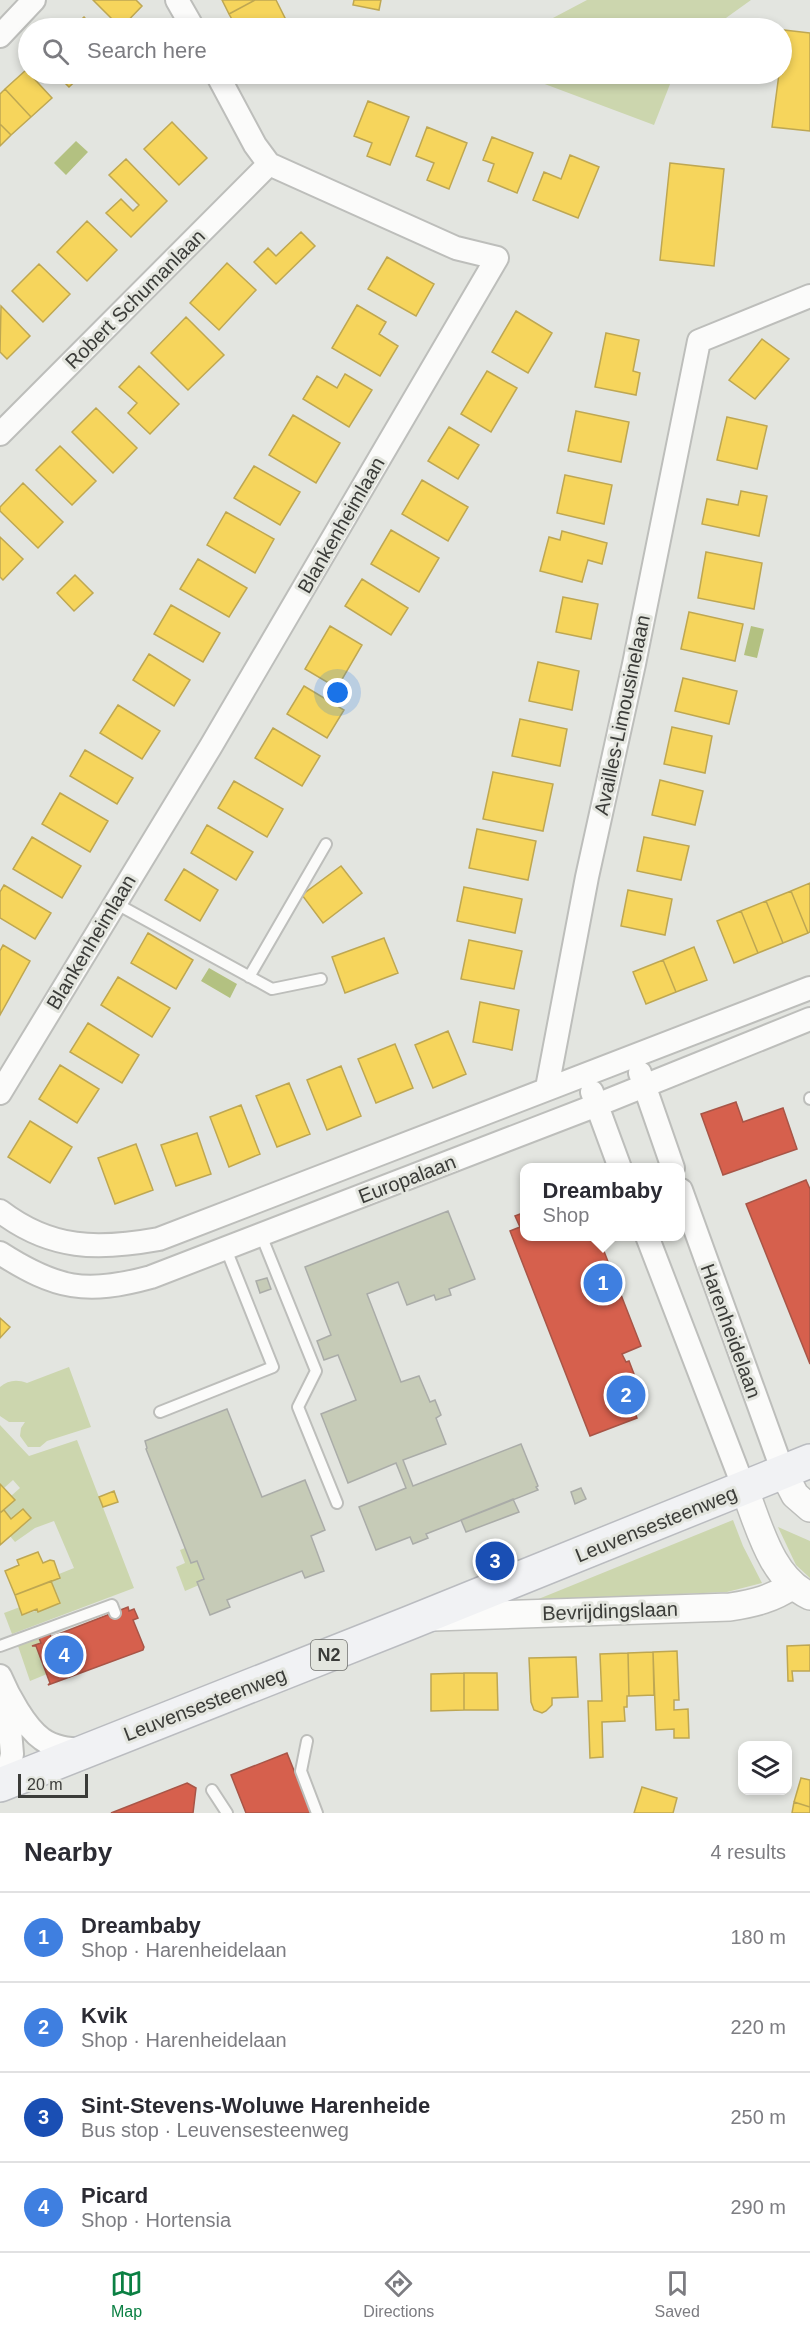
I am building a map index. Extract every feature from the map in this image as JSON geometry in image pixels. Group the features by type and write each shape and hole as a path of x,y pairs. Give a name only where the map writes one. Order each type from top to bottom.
{"main road":[{"name":"Leuvensesteenweg","path":"3,1784 797,1467"}],"street":[{"path":"0,36 34,0"},
{"path":"177,0 187,18"},
{"path":"222,84 255,145 269,164"},
{"name":"Robert Schumanlaan","path":"0,434 269,164"},
{"name":"Blankenheimlaan","path":"0,1093 217,736 497,258 456,248 269,164"},
{"name":"Availles-Limousinelaan","path":"547,1088 587,877 634,664 699,341 810,296"},
{"name":"Europalaan","path":"0,1211 30,1231 64,1243 104,1246 159,1239 810,988"},
{"name":"Europalaan","path":"0,1253 44,1279 65,1285 118,1285 142,1279 226,1249 597,1105 810,1019"},
{"path":"634,1056 672,1163"},
{"path":"585,1074 619,1163"},
{"name":"Harenheidelaan","path":"685,1200 797,1467"},
{"path":"649,1241 744,1488"},
{"path":"797,1467 795,1495 810,1508"},
{"name":"Bevrijdingslaan","path":"744,1488 769,1550 784,1576 801,1590"},
{"name":"Bevrijdingslaan","path":"423,1618 730,1608 801,1590"},
{"path":"3,1684 34,1732 43,1740 53,1745 88,1750"},
{"path":"3,1684 12,1754 3,1784"}],"lane":[{"path":"249,976 326,844"},
{"path":"115,903 272,989 321,979"},
{"path":"261,1235 316,1371 298,1407 337,1503"},
{"path":"160,1412 273,1367 226,1249"},
{"path":"0,1646 112,1605 115,1612"},
{"path":"307,1741 301,1771 316,1813"},
{"path":"212,1790 227,1813"}],"shaded area":[{"path":"587,0 751,0 726,18 553,18"},
{"path":"545,84 670,84 654,125"},
{"path":"76,141 88,152 66,175 54,163"},
{"path":"751,626 764,629 757,658 744,655"},
{"path":"209,968 237,984 230,998 201,981"},
{"path":"69,1367 91,1427 47,1441 40,1447 28,1447 20,1436 25,1422 9,1422 0,1416 0,1387 13,1381 27,1383"},
{"path":"0,1425 29,1456 77,1440 134,1588 12,1634 4,1613 20,1607 23,1615 60,1603 51,1581 60,1578 59,1574 74,1568 54,1521 35,1528 15,1542 10,1536 31,1518 23,1509 11,1519 4,1510 11,1496 20,1488 13,1480 4,1488 0,1484"},
{"path":"733,1520 762,1583 727,1592 536,1600"},
{"path":"778,1527 810,1541 810,1578 796,1565"},
{"path":"185,1548 197,1561 204,1579 197,1582 199,1585 185,1591 176,1567 185,1563 180,1550"},
{"path":"39,1638 41,1643 32,1646 36,1646 47,1674 30,1681 18,1646"}],"building: Homes":[{"path":"93,0 136,0 142,6 131,18 111,18"},
{"path":"222,0 255,0 229,14"},
{"path":"255,0 276,0 285,18 231,18 229,14"},
{"path":"354,0 381,0 379,10 353,5"},
{"path":"792,31 810,33 810,131 772,127 778,84 792,84"},
{"path":"18,77 18,84 39,84 52,98 31,117 5,89"},
{"path":"5,89 31,117 11,135 0,124 0,94"},
{"path":"368,101 409,117 390,165 367,156 372,143 354,136"},
{"path":"172,122 207,158 179,185 144,149"},
{"path":"0,124 11,135 0,146"},
{"path":"427,127 467,143 449,189 427,180 434,163 416,156"},
{"path":"492,137 533,153 517,193 488,181 494,164 483,160"},
{"path":"570,155 599,167 578,218 533,200 544,172 561,179"},
{"path":"126,159 167,201 131,237 106,213 121,199 133,211 139,205 109,175"},
{"path":"670,163 724,169 714,266 660,260"},
{"path":"87,221 117,250 87,281 57,252"},
{"path":"301,232 315,246 276,284 254,262 268,248 276,256"},
{"path":"387,257 434,284 416,316 368,289"},
{"path":"227,263 256,290 219,330 190,303"},
{"path":"39,264 70,294 43,322 12,291"},
{"path":"357,305 386,322 379,334 398,346 380,376 332,348"},
{"path":"1,306 30,336 7,359 0,352"},
{"path":"516,311 552,333 528,373 492,352"},
{"path":"186,317 224,355 188,390 151,353"},
{"path":"606,333 639,340 633,371 640,373 636,395 595,387"},
{"path":"762,339 789,359 755,399 729,380"},
{"path":"139,366 179,404 150,434 128,413 137,403 119,387"},
{"path":"487,371 517,388 491,432 461,414"},
{"path":"345,374 372,390 349,427 303,399 317,376 337,388"},
{"path":"96,408 137,448 113,473 72,432"},
{"path":"576,411 629,422 621,462 568,451"},
{"path":"293,415 340,443 316,483 269,455"},
{"path":"727,417 767,426 757,469 717,460"},
{"path":"449,427 479,445 458,479 428,461"},
{"path":"60,446 96,481 72,505 36,470"},
{"path":"254,466 300,492 280,525 234,498"},
{"path":"565,475 612,485 604,524 557,513"},
{"path":"422,480 468,507 448,541 402,514"},
{"path":"23,483 63,522 38,548 0,511 0,507"},
{"path":"741,491 767,496 759,536 702,524 707,499 738,505"},
{"path":"226,512 274,539 255,573 207,545"},
{"path":"391,530 439,558 419,592 371,564"},
{"path":"562,531 607,543 602,564 588,560 582,582 540,571 549,537 560,540"},
{"path":"0,537 23,559 3,580 0,577"},
{"path":"706,552 762,563 754,609 698,598"},
{"path":"198,559 247,588 229,617 180,589"},
{"path":"75,575 93,593 74,611 57,593"},
{"path":"362,579 408,608 391,635 345,606"},
{"path":"563,597 598,604 591,639 556,632"},
{"path":"171,605 220,633 203,662 154,634"},
{"path":"689,612 743,624 735,661 681,649"},
{"path":"330,626 362,645 337,688 305,669"},
{"path":"149,654 190,680 174,706 133,680"},
{"path":"538,662 579,671 572,710 529,701"},
{"path":"683,678 737,691 729,724 675,711"},
{"path":"304,686 344,710 327,738 287,714"},
{"path":"118,705 160,731 142,759 100,733"},
{"path":"520,719 567,729 560,766 512,756"},
{"path":"672,727 712,736 705,773 664,764"},
{"path":"273,728 320,756 302,786 255,758"},
{"path":"85,750 133,778 117,804 70,776"},
{"path":"493,772 553,784 543,831 483,819"},
{"path":"660,780 703,791 695,825 652,815"},
{"path":"234,781 283,809 267,837 218,808"},
{"path":"60,793 108,821 90,852 42,824"},
{"path":"207,825 253,852 236,880 191,853"},
{"path":"477,829 536,841 528,880 469,868"},
{"path":"32,837 81,866 62,898 13,869"},
{"path":"644,837 689,846 681,880 637,871"},
{"path":"341,866 362,893 323,923 302,895"},
{"path":"184,869 218,890 200,921 165,900"},
{"path":"810,883 810,932 808,933 791,891"},
{"path":"4,885 51,913 35,939 0,918 0,892"},
{"path":"464,887 522,899 515,933 457,921"},
{"path":"628,890 672,899 665,935 621,926"},
{"path":"791,891 808,933 783,943 766,901"},
{"path":"766,901 783,943 758,953 741,911"},
{"path":"741,911 758,953 734,963 717,921"},
{"path":"148,933 193,960 176,989 131,963"},
{"path":"384,938 398,973 345,993 332,957"},
{"path":"469,940 522,951 514,989 461,979"},
{"path":"3,945 30,961 0,1015 0,951"},
{"path":"694,947 707,980 676,992 663,960"},
{"path":"663,960 676,992 646,1004 633,972"},
{"path":"118,977 170,1008 152,1037 101,1005"},
{"path":"480,1002 519,1010 512,1050 473,1042"},
{"path":"88,1023 139,1055 122,1083 70,1052"},
{"path":"448,1031 466,1074 433,1088 415,1045"},
{"path":"395,1044 413,1088 376,1103 358,1059"},
{"path":"60,1065 99,1089 77,1123 39,1099"},
{"path":"341,1066 361,1116 327,1130 307,1080"},
{"path":"289,1083 310,1134 277,1147 256,1096"},
{"path":"241,1105 260,1154 229,1167 210,1117"},
{"path":"30,1121 72,1147 50,1183 8,1157"},
{"path":"197,1133 211,1174 176,1186 161,1145"},
{"path":"136,1144 153,1190 115,1204 98,1158"},
{"path":"0,1318 10,1327 0,1338"},
{"path":"0,1484 15,1500 0,1513"},
{"path":"114,1491 118,1502 103,1507 99,1497"},
{"path":"23,1509 31,1518 0,1545 0,1513 4,1510 11,1519"},
{"path":"38,1552 43,1563 54,1561 60,1578 15,1595 5,1571 19,1565 17,1560"},
{"path":"51,1581 60,1603 38,1612 37,1609 22,1615 15,1595"},
{"path":"810,1645 810,1671 792,1671 793,1681 788,1681 787,1646"},
{"path":"677,1651 679,1700 674,1700 674,1710 688,1709 689,1738 674,1738 674,1729 656,1730 653,1652"},
{"path":"653,1652 654,1695 629,1696 628,1653"},
{"path":"628,1653 629,1696 627,1696 627,1707 624,1707 625,1721 602,1722 603,1757 590,1758 588,1701 602,1701 600,1654"},
{"path":"576,1657 578,1697 552,1698 552,1705 546,1711 542,1713 534,1710 531,1702 529,1658"},
{"path":"464,1673 464,1710 431,1711 431,1674"},
{"path":"464,1673 497,1673 498,1710 464,1710"},
{"path":"801,1778 810,1780 810,1807 794,1802"},
{"path":"642,1787 677,1798 673,1813 634,1813"},
{"path":"794,1802 810,1807 810,1813 792,1813"}],"building: Shops":[{"path":"736,1102 743,1122 783,1108 797,1149 723,1175 701,1114"},
{"path":"806,1180 810,1189 810,1364 746,1204"},
{"path":"520,1214 520,1227 515,1216"},
{"path":"520,1227 520,1241 600,1241 641,1346 622,1354 626,1362 629,1361 644,1400 639,1402 640,1409 635,1413 637,1418 590,1436 510,1231"},
{"path":"128,1607 129,1611 134,1609 138,1618 133,1620 144,1647 143,1650 48,1685 50,1683 36,1646 32,1646 41,1643 39,1638 50,1634 51,1637"},
{"path":"287,1753 311,1813 246,1813 231,1775"},
{"path":"187,1783 196,1788 193,1813 111,1813"}],"building: Other":[{"path":"448,1211 475,1279 449,1289 451,1295 436,1300 434,1295 407,1305 398,1282 367,1294 401,1382 419,1376 430,1402 435,1400 441,1415 436,1418 446,1444 403,1460 413,1486 521,1444 538,1490 426,1534 428,1538 413,1544 410,1537 376,1550 359,1507 406,1488 396,1463 348,1483 321,1414 356,1400 338,1355 324,1360 317,1341 331,1335 305,1267"},
{"path":"267,1278 271,1289 260,1293 256,1281"},
{"path":"227,1409 262,1497 305,1480 325,1530 311,1536 324,1571 305,1578 302,1571 227,1600 230,1607 210,1615 197,1582 204,1579 197,1561 191,1563 146,1449 145,1441"},
{"path":"581,1488 586,1499 575,1504 571,1492"},
{"path":"513,1499 519,1512 466,1532 461,1520"}],"place":[{"name":"Dreambaby","path":"603,1283"},
{"name":"Kvik","path":"626,1395"},
{"name":"Sint-Stevens-Woluwe Harenheide","path":"495,1561"},
{"name":"Picard","path":"64,1655"}]}
